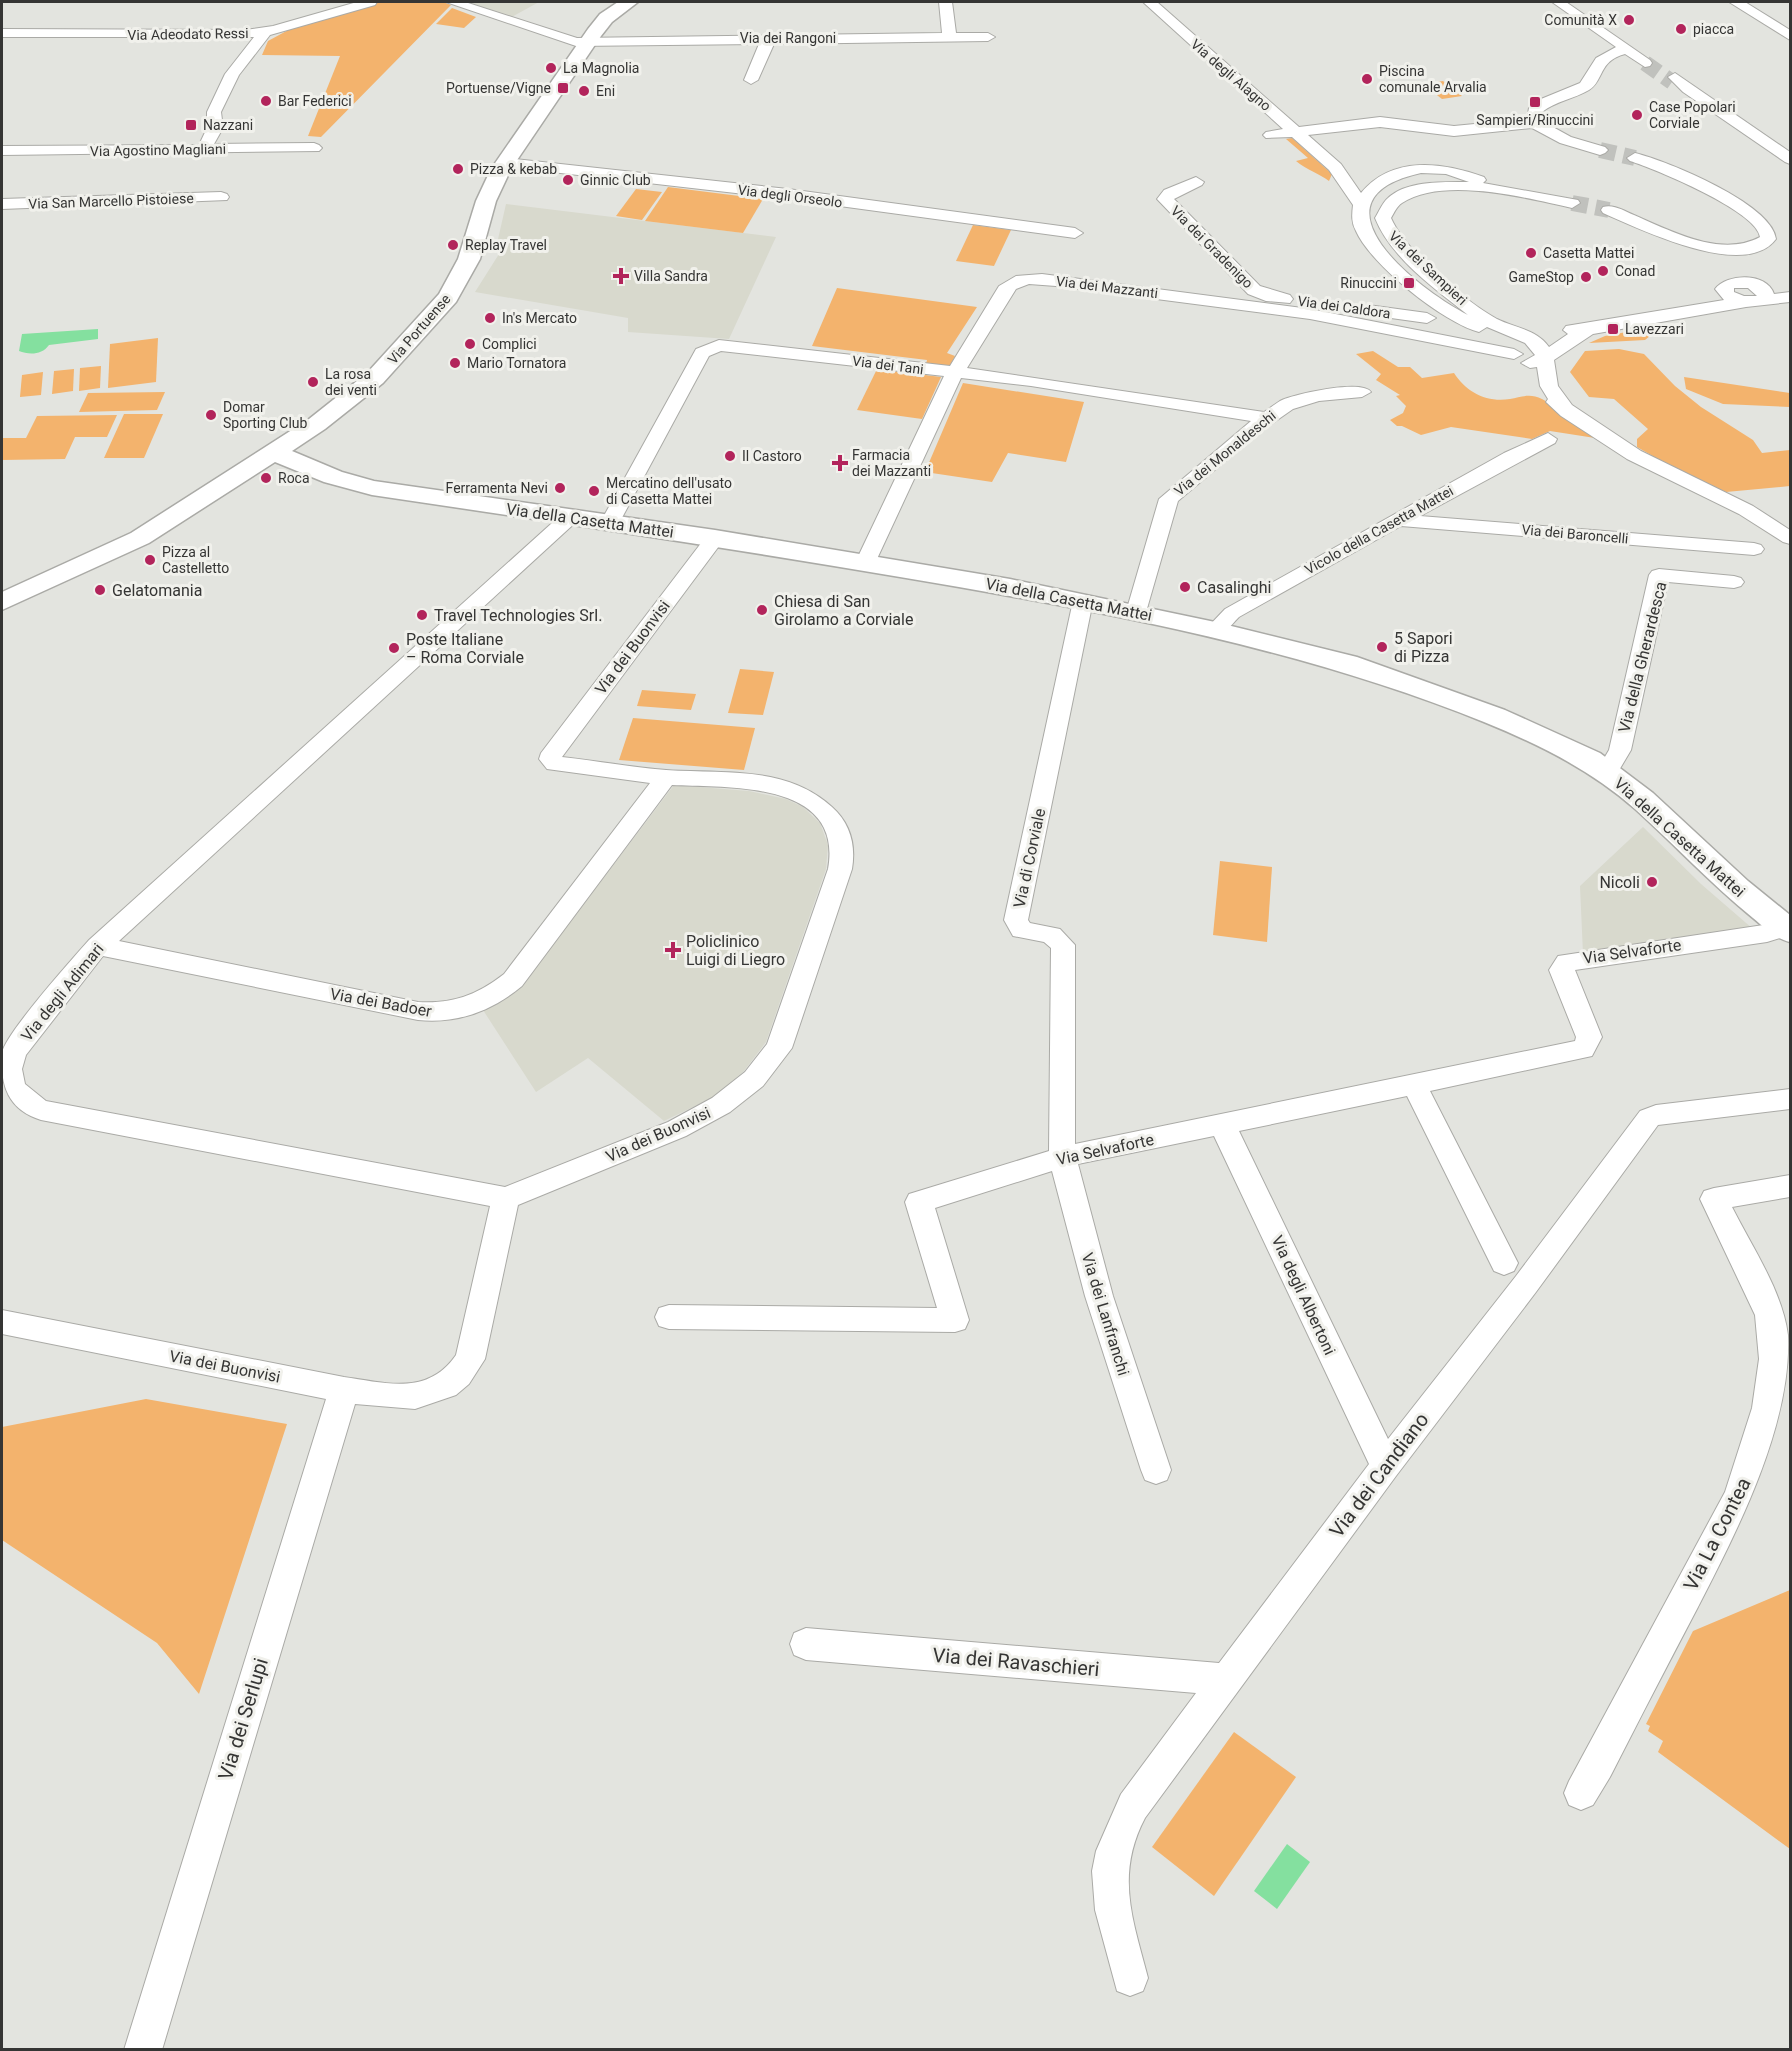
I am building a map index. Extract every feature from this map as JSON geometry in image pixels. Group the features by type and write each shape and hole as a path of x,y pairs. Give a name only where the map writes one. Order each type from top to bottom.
{"main road":[{"name":"Via Portuense","path":"2,602 123,548 333,413 365,388 438,310 466,267 493,184 505,163 587,42 606,18 629,2"},
{"name":"Via della Casetta Mattei","path":"273,452 362,485 866,561 1136,612 1338,660 1424,688 1581,755 1607,772 1658,812 1737,889 1788,930"}],"street":[{"name":"Via Adeodato Ressi","path":"2,33 146,35 265,32 370,2"},
{"name":"Via dei Rangoni","path":"453,2 564,39 587,42 988,37"},
{"path":"946,2 949,37"},
{"name":"Via degli Alagno","path":"1149,2 1295,131"},
{"path":"1558,2 1646,61"},
{"path":"1736,2 1786,33"},
{"path":"204,149 215,128 214,112 232,74 265,32"},
{"path":"751,80 769,38"},
{"path":"1535,123 1533,111 1539,106 1586,86 1599,60 1610,52 1630,51"},
{"path":"1673,80 1791,159"},
{"path":"1295,131 1374,122 1454,131 1535,123 1557,137 1599,150"},
{"path":"1295,131 1335,167 1361,204"},
{"name":"Via degli Alagno","path":"1271,135 1295,131"},
{"name":"Via Agostino Magliani","path":"2,151 314,148"},
{"path":"1609,210 1712,248 1744,250 1758,246 1768,239 1767,230 1761,222 1705,185 1668,167 1635,158"},
{"name":"Via degli Orseolo","path":"505,163 788,194 1075,233"},
{"path":"1335,167 1361,176 1396,175"},
{"path":"1424,189 1442,178 1436,172 1419,168 1396,175 1376,186 1361,204 1359,215 1363,230 1373,244 1447,311 1499,339 1514,354 1540,388 1568,412 1634,455 1746,510 1791,538"},
{"name":"Via dei Sampieri","path":"1419,168 1447,169 1513,191"},
{"name":"Via dei Gradenigo","path":"1196,182 1170,193 1165,200 1261,294"},
{"name":"Via dei Sampieri","path":"1545,359 1538,345 1521,335 1497,326 1478,314 1388,231 1383,218 1388,207 1404,195 1424,189 1466,186 1513,191 1572,203"},
{"name":"Via San Marcello Pistoiese","path":"2,204 221,197"},
{"name":"Via dei Mazzanti","path":"866,561 926,429 956,373 1006,288 1018,280 1030,278 1310,314 1514,354 1529,363 1545,359"},
{"path":"1725,294 1724,286 1730,283 1745,282 1761,292 1791,297"},
{"path":"1761,292 1791,288"},
{"path":"1521,335 1588,330 1744,302 1756,302 1761,292"},
{"name":"Via dei Caldora","path":"1261,294 1480,327"},
{"path":"1725,294 1744,302"},
{"path":"1687,312 1713,302 1725,294"},
{"name":"Via dei Caldora","path":"1427,318 1440,317 1447,311"},
{"path":"1568,412 1552,392 1548,382 1545,359 1563,343 1588,330"},
{"name":"Via dei Tani","path":"610,523 702,353 711,347 730,345 1069,386 1267,418"},
{"name":"Via dei Monaldeschi","path":"1136,612 1169,499 1267,418 1287,405 1302,399 1362,392"},
{"name":"Vicolo della Casetta Mattei","path":"1215,630 1232,613 1396,520 1548,440"},
{"name":"Via degli Adimari","path":"506,1197 54,1113 23,1101 10,1080 9,1066 13,1054 57,995 98,946 569,518"},
{"name":"Via dei Baroncelli","path":"1396,520 1754,549"},
{"name":"Via dei Buonvisi","path":"2,1322 344,1390 410,1398 438,1392 459,1376 473,1348 506,1197 692,1121 745,1087 779,1048 840,869 843,855 838,831 816,805 786,787 753,781 666,777 555,764 550,756 715,538"},
{"name":"Via della Gherardesca","path":"1607,772 1620,750 1659,575 1734,582"},
{"name":"Via di Corviale","path":"1062,1157 1063,945 1051,935 1022,930 1016,920 1083,601"},
{"name":"Via dei Badoer","path":"98,946 418,1011 443,1013 467,1008 493,996 513,980 666,777"},
{"name":"Via Selvaforte","path":"669,1317 955,1320 920,1202 1062,1157 1567,1053 1586,1047 1589,1037 1561,970 1570,960 1788,930"},
{"path":"1414,1084 1504,1263"},
{"name":"Via dei Candiano","path":"1130,1978 1109,1878 1114,1841 1133,1806 1385,1466 1526,1284 1649,1118 1656,1115 1791,1099"},
{"name":"Via degli Albertoni","path":"1222,1124 1385,1466"},
{"name":"Via dei Lanfranchi","path":"1062,1157 1099,1296 1156,1470"},
{"name":"Via La Contea","path":"1581,1793 1598,1765 1738,1498 1752,1464 1771,1385 1774,1344 1769,1315 1714,1198 1791,1186"},
{"name":"Via dei Serlupi","path":"143,2049 344,1390"},
{"name":"Via dei Ravaschieri","path":"806,1644 1226,1680"}],"shaded area":[{"path":"381,2 443,2 451,5 321,137 308,136 340,56 262,55 268,41 292,28"},
{"path":"459,2 539,2 508,19"},
{"path":"452,8 476,17 464,28 436,24"},
{"path":"1443,81 1462,96 1442,99 1423,84"},
{"path":"1292,138 1332,174 1329,181 1296,161 1308,158 1286,139"},
{"path":"668,187 763,199 743,233 645,221"},
{"path":"636,189 662,192 642,220 616,216"},
{"name":"Villa Sandra","path":"506,204 776,237 729,339 628,332 628,318 475,292 499,254 500,250 496,248"},
{"path":"973,225 1011,230 994,266 956,261"},
{"path":"837,288 977,307 947,353 955,356 949,368 926,364 927,360 812,346"},
{"path":"1653,327 1660,328 1645,340 1589,343 1605,336"},
{"path":"98,329 98,339 49,345 43,351 35,353 19,351 22,334"},
{"path":"158,338 156,382 108,388 110,344"},
{"path":"1619,349 1644,354 1675,386 1701,407 1753,440 1762,453 1790,450 1790,486 1726,492 1684,474 1637,447 1637,439 1648,429 1614,399 1589,397 1570,372 1585,351"},
{"path":"1373,351 1398,367 1410,367 1422,378 1454,373 1471,391 1485,398 1501,400 1526,396 1538,397 1555,407 1595,438 1550,431 1532,439 1451,427 1421,435 1397,426 1390,420 1403,413 1406,406 1396,396 1400,395 1376,380 1381,374 1356,354"},
{"path":"101,366 100,388 79,391 80,368"},
{"path":"74,369 73,391 52,394 54,371"},
{"path":"877,369 941,377 922,419 857,410"},
{"path":"43,372 41,395 20,397 22,375"},
{"path":"1684,377 1790,393 1790,407 1723,404 1686,389"},
{"path":"963,383 1084,402 1066,462 1008,453 992,482 925,472"},
{"path":"165,392 157,410 79,412 88,393"},
{"path":"124,414 163,414 144,458 104,458"},
{"path":"117,415 107,437 75,437 65,459 2,460 2,438 26,438 37,416"},
{"path":"740,669 774,672 763,715 728,713"},
{"path":"642,690 696,694 691,710 637,706"},
{"path":"633,718 755,728 744,770 619,760"},
{"name":"Policlinico Luigi di Liegro","path":"674,785 749,791 786,799 803,807 820,823 828,845 826,869 766,1042 744,1071 714,1097 664,1121 588,1058 536,1092 483,1010 501,1000 527,979"},
{"path":"1643,827 1701,884 1753,929 1583,954 1580,886"},
{"path":"1220,861 1272,867 1267,942 1213,935"},
{"path":"146,1399 287,1424 199,1694 157,1643 2,1540 2,1427"},
{"path":"1790,1590 1790,1849 1658,1752 1663,1741 1648,1731 1650,1726 1646,1724 1693,1631"},
{"path":"1234,1732 1296,1777 1214,1896 1152,1847"},
{"path":"1287,1844 1310,1862 1277,1909 1254,1891"}],"tunnel":[{"path":"1645,63 1672,82"},
{"path":"1600,150 1635,158"},
{"path":"1572,203 1609,210"}],"place":[{"name":"Comunità X","path":"1629,20"},
{"name":"piacca","path":"1681,29"},
{"name":"La Magnolia","path":"551,68"},
{"name":"Piscina comunale Arvalia","path":"1367,79"},
{"name":"Portuense/Vigne","path":"563,88"},
{"name":"Eni","path":"584,91"},
{"name":"Bar Federici","path":"266,101"},
{"name":"Sampieri/Rinuccini","path":"1535,102"},
{"name":"Case Popolari Corviale","path":"1637,115"},
{"name":"Nazzani","path":"191,125"},
{"name":"Pizza & kebab","path":"458,169"},
{"name":"Ginnic Club","path":"568,180"},
{"name":"Replay Travel","path":"453,245"},
{"name":"Casetta Mattei","path":"1531,253"},
{"name":"Conad","path":"1603,271"},
{"name":"Villa Sandra","path":"621,276"},
{"name":"GameStop","path":"1586,277"},
{"name":"Rinuccini","path":"1409,283"},
{"name":"In's Mercato","path":"490,318"},
{"name":"Lavezzari","path":"1613,329"},
{"name":"Complici","path":"470,344"},
{"name":"Mario Tornatora","path":"455,363"},
{"name":"La rosa dei venti","path":"313,382"},
{"name":"Domar Sporting Club","path":"211,415"},
{"name":"Il Castoro","path":"730,456"},
{"name":"Farmacia dei Mazzanti","path":"840,463"},
{"name":"Roca","path":"266,478"},
{"name":"Ferramenta Nevi","path":"560,488"},
{"name":"Mercatino dell'usato di Casetta Mattei","path":"594,491"},
{"name":"Pizza al Castelletto","path":"150,560"},
{"name":"Casalinghi","path":"1185,587"},
{"name":"Gelatomania","path":"100,590"},
{"name":"Chiesa di San Girolamo a Corviale","path":"762,610"},
{"name":"Travel Technologies Srl.","path":"422,615"},
{"name":"5 Sapori di Pizza","path":"1382,647"},
{"name":"Poste Italiane – Roma Corviale","path":"394,648"},
{"name":"Nicoli","path":"1652,882"},
{"name":"Policlinico Luigi di Liegro","path":"673,950"}]}
